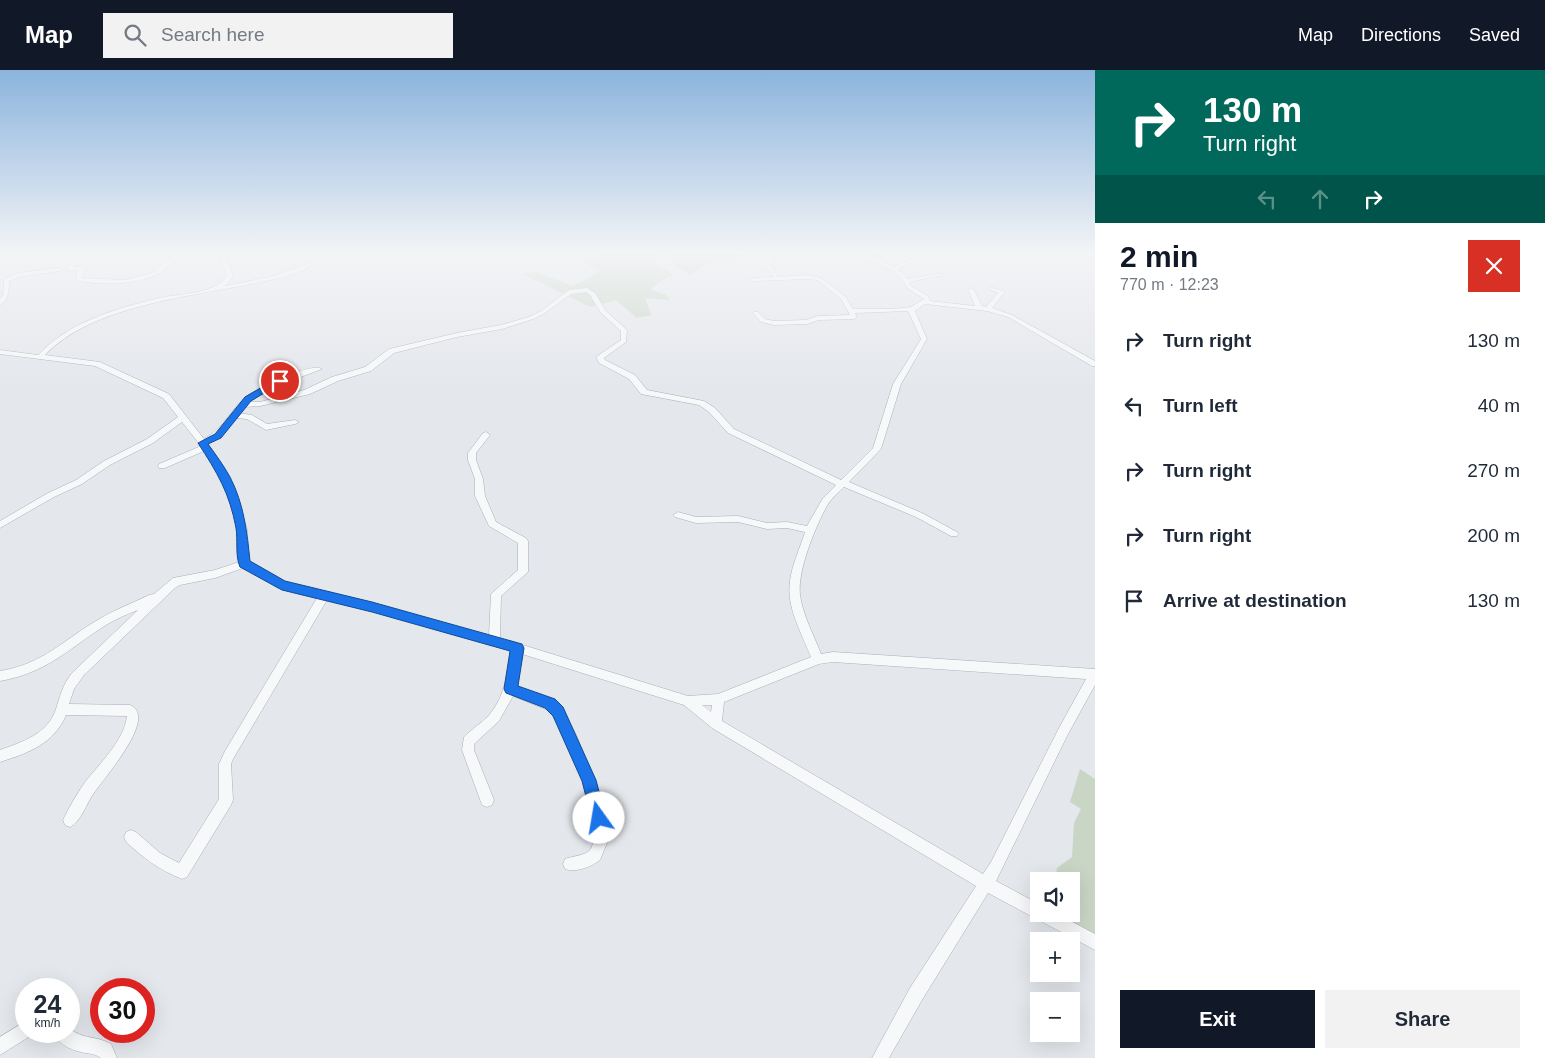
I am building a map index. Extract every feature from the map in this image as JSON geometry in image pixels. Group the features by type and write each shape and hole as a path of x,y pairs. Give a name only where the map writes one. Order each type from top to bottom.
{"street":[{"path":"40,357 53,342 103,318 166,298"},
{"path":"243,405 260,404 307,392 331,381 368,369 392,351 457,335 502,327 531,318 543,312 561,298"},
{"path":"595,298 603,312 624,330 624,341 600,357 602,361 632,377 644,392 701,403 712,410 730,431 842,483 918,515 954,534"},
{"path":"756,314 763,321 774,323 807,322 820,318 854,317 844,298"},
{"path":"975,298 979,307"},
{"path":"988,309 997,298"},
{"path":"851,311 912,309 925,302 979,307 1010,316 1030,325 1095,364"},
{"path":"818,659 798,610 795,582 810,530 822,506 842,483 877,449 897,384 923,342 924,336 912,309"},
{"path":"0,352 97,364 166,396 225,476 233,494 242,529 244,564"},
{"path":"162,466 218,436 233,415 251,397 277,382 309,370 318,369"},
{"path":"233,415 249,416 266,427 296,422"},
{"path":"0,524 51,495 79,482 107,463 150,441 183,417"},
{"path":"486,435 472,452 472,460 479,479 480,496 492,524 523,542 524,558 523,572 496,594 494,641"},
{"path":"678,515 696,520 744,520 767,526 787,525 810,530"},
{"path":"0,756 30,745 48,733 62,709 68,686 80,671 177,581 216,574 244,564 277,583 494,641 688,701 718,700 818,659 850,657 1095,674 1063,732 987,884 916,994 880,1058"},
{"path":"0,676 12,675 40,665 61,653 98,625 161,595"},
{"path":"131,837 155,858 182,872 226,800 225,764 229,755 324,596"},
{"path":"487,800 468,750 468,741 494,718 504,704 510,689 517,648"},
{"path":"510,689 554,706 589,780 601,832 600,848 596,855 570,864"},
{"path":"716,724 718,700"},
{"path":"688,701 716,724 987,884 1030,907"},
{"path":"62,709 123,710 130,711 133,715 129,729 117,751 86,793 70,820"},
{"path":"1057,922 1095,942"},
{"path":"0,1047 15,1037"},
{"path":"78,1043 102,1047 109,1058"}],"green space":[{"path":"572,298 645,298 651,315 637,318 616,300 590,307"},
{"path":"646,298 668,298 670,300"},
{"path":"1080,769 1095,779 1095,939 1067,922 1080,922 1080,872 1056,872 1057,868 1072,857 1074,823 1081,809 1070,802"}],"route":[{"path":"280,381 248,399 236,411 218,436 203,443 225,476 233,494 242,529 244,564 282,585 372,607 517,648 510,689 550,703 558,711 589,780 599,818"}]}
